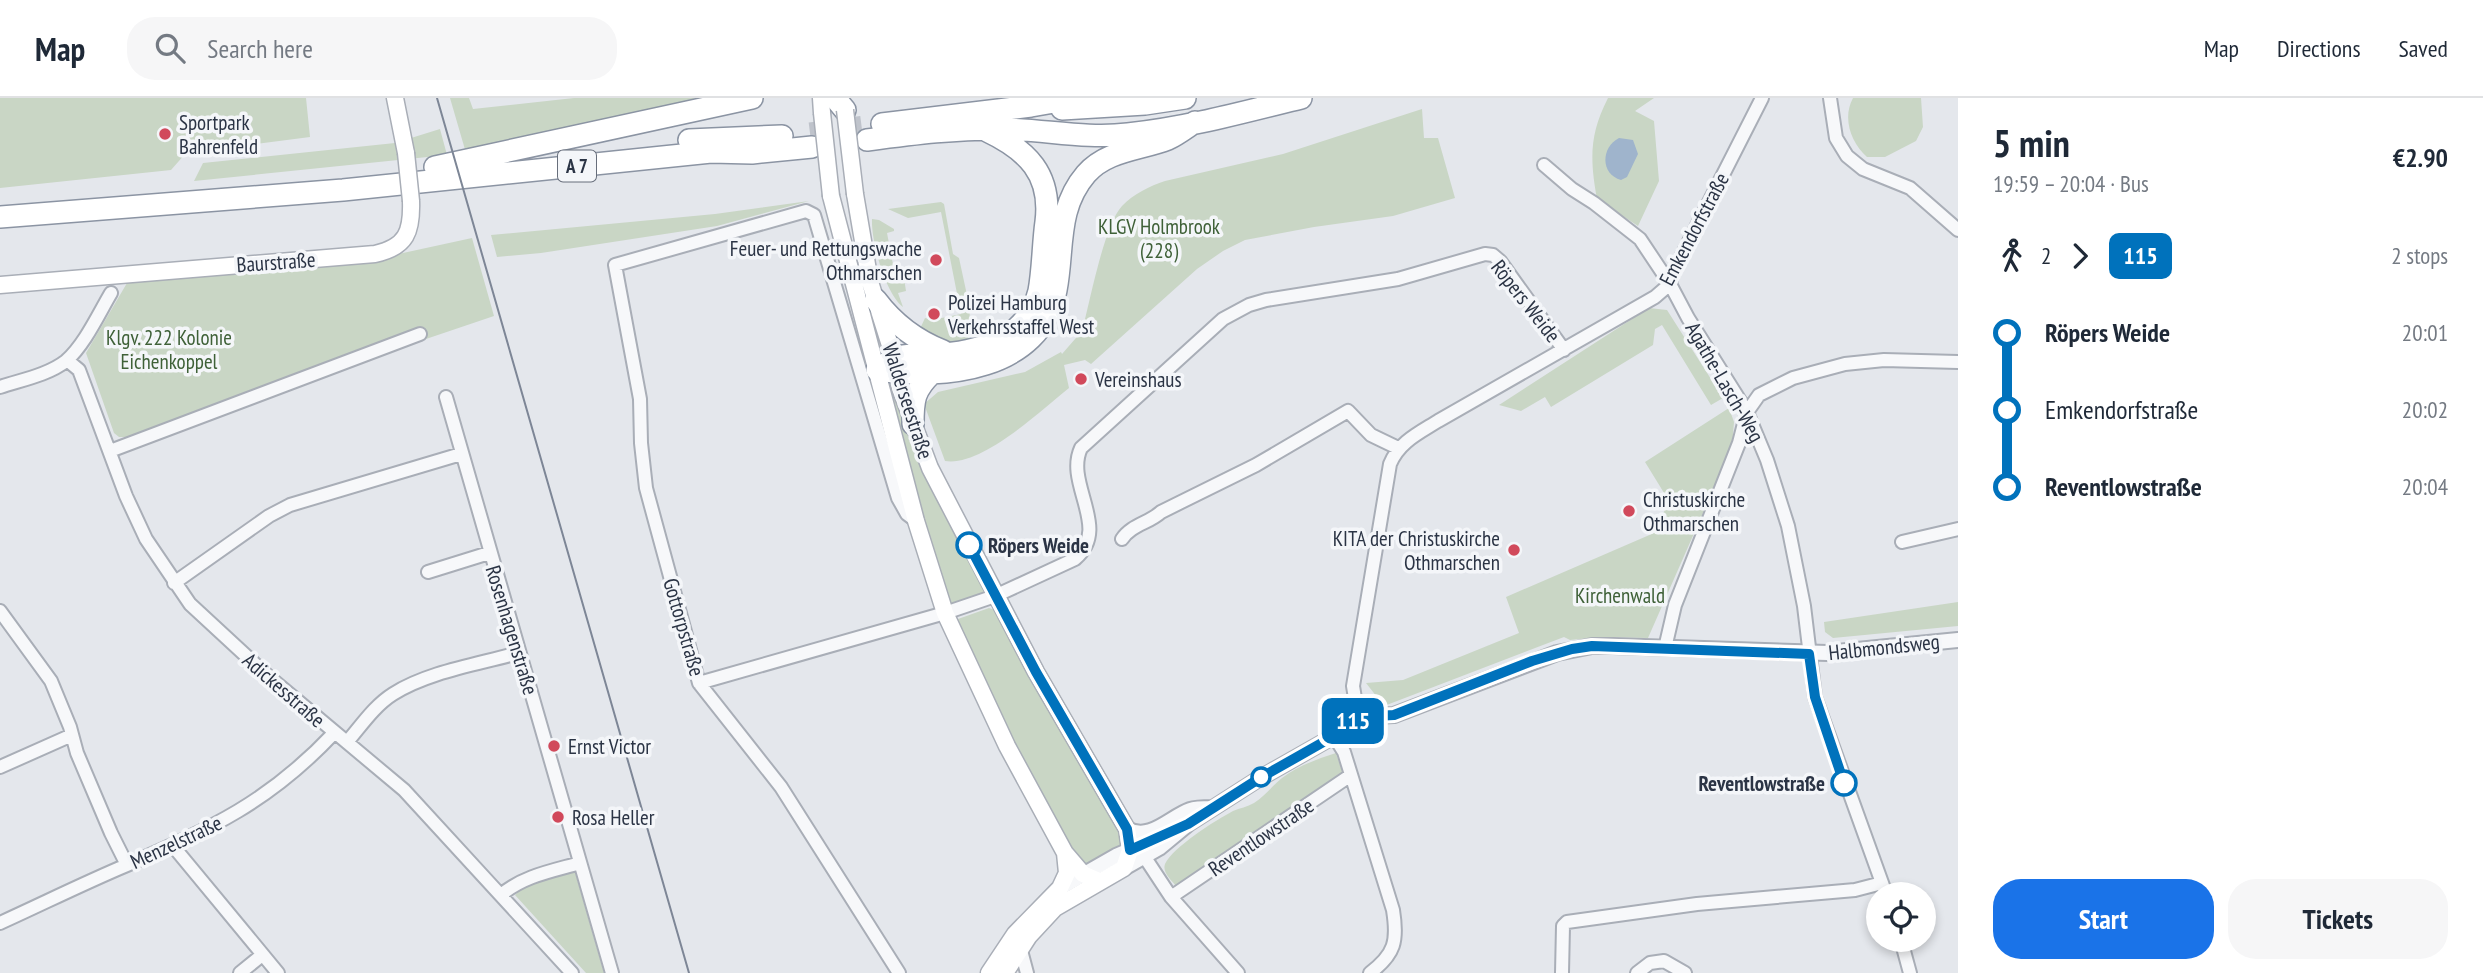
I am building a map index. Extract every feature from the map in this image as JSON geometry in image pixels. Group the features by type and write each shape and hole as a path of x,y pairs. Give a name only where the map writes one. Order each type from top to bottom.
{"highway":[{"path":"435,167 752,98"},
{"path":"1077,98 866,133 982,129 1107,136 1195,122 1301,98"},
{"path":"1031,106 1065,110 1185,98"},
{"path":"889,367 912,375 985,366 998,361 1031,339 1046,318 1056,293 1062,228 1068,203 1078,184 1088,172 1112,156 1169,139 1195,122"},
{"path":"889,367 982,348 1011,333 1020,325 1032,306 1041,276 1046,217 1043,184 1035,166 1023,152 982,129"},
{"name":"A 7","path":"712,138 811,140 752,153 711,152 330,191 3,206 435,167 712,138"},
{"path":"876,299 886,313 908,333 948,353"},
{"path":"913,424 914,399 932,373"}],"main road":[{"name":"Baurstraße","path":"0,285 380,253 398,245 410,226 411,201 406,153 395,98"},
{"name":"Walderseestraße","path":"833,103 831,196 889,367 930,468 1036,672 1127,829 1137,851 1124,868 1099,881 1083,874 1065,853 1007,747 945,613 916,521 889,367 876,299 866,265 855,194 833,103"},
{"path":"989,973 1060,888 1067,873 1065,853"},
{"path":"1004,973 1018,941 1055,908 1099,881"}],"street":[{"name":"Emkendorfstraße","path":"1398,448 1438,421 1655,297 1670,284 1672,275 1762,98"},
{"path":"1830,98 1836,138 1847,156 1863,169 1910,188 1958,230"},
{"name":"Agathe-Lasch-Weg","path":"1544,165 1572,189 1636,234 1670,284 1747,412 1768,460 1788,526 1804,606 1815,697 1881,882"},
{"name":"Gottorpstraße","path":"810,212 782,217 615,265 639,400 646,488 699,683 781,787 899,973"},
{"name":"Walderseestraße","path":"810,212 814,215 824,246 898,498 907,514 916,521"},
{"name":"Röpers Weide","path":"995,596 1066,564 1086,548 1090,533 1076,469 1081,448 1223,319 1249,305 1310,292 1398,279 1485,254 1493,255 1564,350"},
{"path":"0,387 40,374 67,360 111,293"},
{"path":"110,451 420,334"},
{"name":"Adickesstraße","path":"67,360 79,370 145,539 174,583 209,624 404,790 572,973"},
{"path":"1665,648 1675,605 1739,443 1747,412 1759,395 1815,370 1845,364 1884,360 1958,362"},
{"name":"Rosenhagenstraße","path":"446,397 612,973"},
{"path":"1122,540 1127,532 1161,512 1256,465 1348,411 1371,435 1398,448 1390,464 1356,666 1353,694 1358,717"},
{"path":"174,583 269,516 290,505 461,454"},
{"path":"1902,542 1958,529"},
{"path":"428,572 489,552"},
{"path":"699,683 945,613 995,596"},
{"path":"0,611 51,681 77,753 127,864"},
{"name":"Halbmondsweg","path":"1809,654 1958,640"},
{"path":"1060,888 1083,874 1137,851 1188,824 1300,754 1334,736 1358,717 1394,715 1527,663 1572,649 1613,646 1809,654"},
{"path":"347,742 376,709 405,687 518,653"},
{"name":"Menzelstraße","path":"0,923 221,822 264,796 303,764 334,733"},
{"path":"0,767 72,735"},
{"path":"1334,736 1344,752 1394,910 1396,940 1390,956 1370,973"},
{"name":"Reventlowstraße","path":"1171,897 1351,775"},
{"path":"1127,829 1137,833 1150,831 1191,809 1214,807"},
{"path":"173,846 278,973"},
{"name":"Walderseestraße","path":"1137,851 1171,897 1238,973"},
{"path":"500,895 511,886 580,863"},
{"path":"1562,973 1563,926 1567,922 1697,904 1866,890"},
{"path":"1018,941 1027,973"},
{"path":"1904,952 1910,973"},
{"path":"240,973 262,955"},
{"path":"1637,973 1650,963 1664,961 1685,973"}],"green space":[{"name":"Sportpark Bahrenfeld","path":"0,98 306,98 310,137 186,153 171,170 0,188"},
{"path":"450,98 469,98 473,109 574,98 727,98 466,153"},
{"path":"1608,98 1654,98 1635,111 1654,121 1659,181 1638,226 1597,199 1593,172 1594,136"},
{"path":"1853,98 1921,98 1923,127 1916,141 1885,157 1867,157 1857,145 1848,122"},
{"name":"KLGV Holmbrook (228)","path":"1422,109 1424,138 1438,138 1455,198 1393,216 1245,240 1223,251 1197,269 1091,364 1085,360 1064,365 1069,388 1027,423 993,447 976,455 960,461 945,461 924,404 938,392 1025,372 1061,352 1062,354 1082,331 1109,229 1122,206 1131,198 1165,181 1283,154"},
{"path":"440,129 447,155 194,181 203,163 395,143"},
{"path":"809,201 717,226 541,253 497,257 491,235 715,214"},
{"path":"941,202 944,204 953,254 959,258 970,309 968,344 949,344 919,331 925,318 932,320 961,314 941,212 908,218 888,209"},
{"path":"872,219 894,229 887,233 896,280 904,278 906,291 898,293 903,307 890,290 880,266"},
{"name":"Klgv. 222 Kolonie Eichenkoppel","path":"472,238 494,316 426,339 421,326 127,437 119,437 114,433 86,353 127,283 139,276 380,258"},
{"path":"1649,308 1667,310 1723,398 1711,405 1662,325 1655,329 1653,345 1551,407 1545,397 1521,411 1499,405"},
{"path":"891,377 986,592 952,606 948,603 935,565 886,378"},
{"name":"Kirchenwald","path":"1729,408 1734,422 1732,447 1648,638 1601,637 1570,640 1564,637 1384,706 1366,683 1403,680 1519,633 1506,597 1654,533 1669,501 1645,462"},
{"path":"1958,602 1958,626 1833,638 1825,632 1824,622"},
{"path":"989,608 995,610 1118,826 1123,845 1082,868 1038,796 957,626 960,625 958,619"},
{"path":"1336,753 1343,774 1177,887 1168,876 1165,864 1196,834 1233,811 1254,803 1295,770"},
{"path":"575,872 604,973 586,973 515,895 535,882"}],"water":[{"path":"1619,138 1633,140 1638,154 1627,177 1621,180 1609,172 1605,160 1609,148"}],"tunnel":[{"path":"810,133 865,126"}],"tram line":[{"path":"437,98 689,973"}],"bus line":[{"name":"115","path":"969,545 1036,672 1127,829 1130,850 1188,824 1306,750 1334,736 1358,717 1394,715 1532,661 1592,646 1809,654 1815,697 1844,783"}],"place":[{"name":"Sportpark Bahrenfeld","path":"165,134"},
{"name":"Feuer- und Rettungswache Othmarschen","path":"936,260"},
{"name":"Polizei Hamburg Verkehrsstaffel West","path":"934,314"},
{"name":"Vereinshaus","path":"1081,379"},
{"name":"Christuskirche Othmarschen","path":"1629,511"},
{"name":"Röpers Weide","path":"969,545"},
{"name":"KITA der Christuskirche Othmarschen","path":"1514,550"},
{"name":"Ernst Victor","path":"554,746"},
{"name":"Reventlowstraße","path":"1844,783"},
{"name":"Rosa Heller","path":"558,817"}]}
